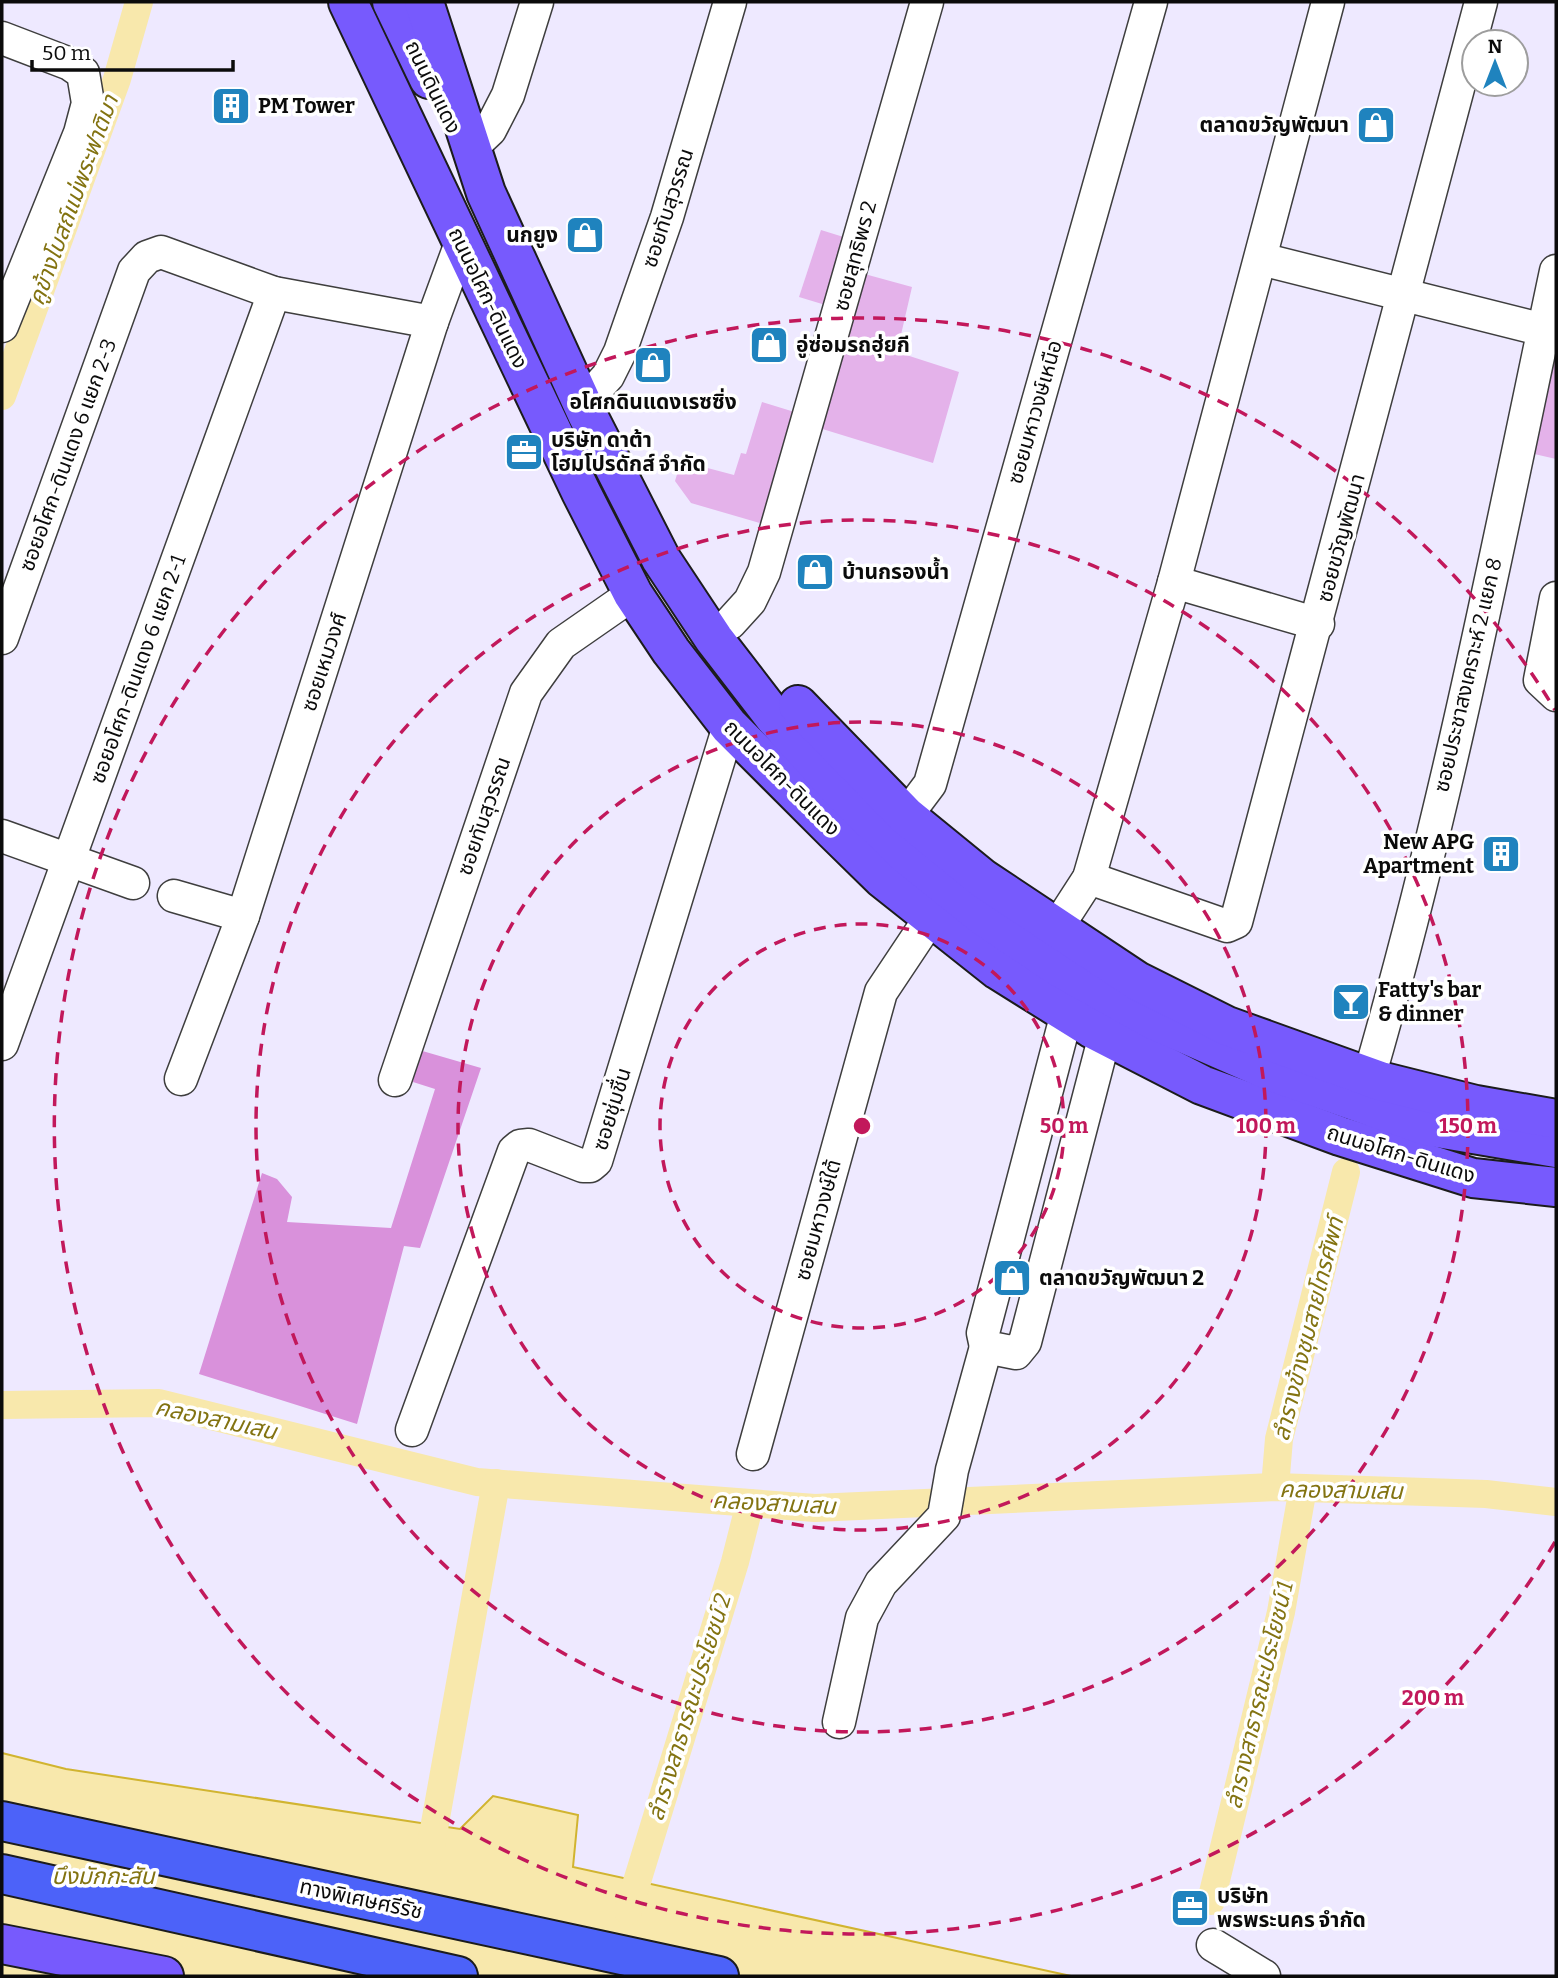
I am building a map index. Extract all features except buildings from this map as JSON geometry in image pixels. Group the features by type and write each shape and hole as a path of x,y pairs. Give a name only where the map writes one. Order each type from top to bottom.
{"highway":[{"name":"ทางพิเศษศรีรัช","path":"2,1821 719,1976"},
{"path":"2,1874 458,1976"}],"main road":[{"name":"ถนนอโศก-ดินแดง","path":"348,2 461,243 633,594 671,651 729,726 883,878 998,970 1105,1035 1202,1085 1340,1136 1473,1178 1556,1187"},
{"name":"ถนนดินแดง","path":"392,2 469,155"},
{"name":"ถนนอโศก-ดินแดง","path":"424,2 443,52 469,155 580,397 661,559 714,639 774,717 844,794 909,857 984,917 1060,968 1151,1019 1272,1072 1426,1126 1556,1149"},
{"name":"ถนนอโศก-ดินแดง","path":"610,459 730,623 789,695 906,816 982,878 1137,981 1227,1026 1369,1077 1476,1105 1556,1119"},
{"path":"2,1944 164,1976"}],"street":[{"path":"469,155 490,130 508,95 537,2"},
{"name":"ซอยทับสุวรรณ","path":"580,397 603,382 620,352 667,217 730,2"},
{"name":"ซอยสุทธิพร 2","path":"730,623 750,601 764,572 927,2"},
{"name":"ซอยมหาวงษ์เหนือ","path":"906,816 930,784 1151,2"},
{"path":"1056,929 1089,878 1174,582 1328,2"},
{"name":"ซอยขวัญพัฒนา","path":"1089,878 1227,926 1236,922 1318,624 1482,2"},
{"path":"2,38 70,64 83,73 88,103 80,133 2,326"},
{"name":"ซอยเหมวงศ์","path":"181,1079 243,916 432,323 461,243"},
{"name":"ซอยอโศก-ดินแดง 6 แยก 2-3","path":"2,638 134,271 147,257 161,252 274,293"},
{"path":"1261,258 1544,330"},
{"name":"ซอยประชาสงเคราะห์ 2 แยก 8","path":"1369,1077 1403,958 1520,456 1556,271"},
{"path":"274,293 432,323"},
{"name":"ซอยอโศก-ดินแดง 6 แยก 2-1","path":"2,1044 274,293"},
{"path":"1174,582 1318,624"},
{"name":"ซอยทับสุวรรณ","path":"395,1080 526,693 561,645 633,594"},
{"path":"1556,598 1540,668 1540,680 1556,695"},
{"name":"ซอยชุ่มชื่น","path":"412,1430 513,1151 520,1146 529,1145 583,1166 596,1161 729,726"},
{"path":"2,836 133,883"},
{"path":"174,896 243,916"},
{"name":"ซอยมหาวงษ์ใต้","path":"753,1454 881,992 931,917"},
{"path":"839,1722 862,1618 881,1583 944,1516 952,1470 986,1347 983,1333 1066,1013"},
{"path":"986,1347 1016,1353 1026,1342 1105,1035"},
{"path":"1213,1945 1264,1976"}],"shaded area":[{"path":"821,230 850,239 832,307 799,297"},
{"path":"861,273 912,287 897,352 959,372 933,463 816,427"},
{"path":"1556,343 1556,459 1530,453"},
{"path":"762,402 801,414 770,526 691,503 675,481 681,461 734,475 741,453 746,454"},
{"path":"419,1050 481,1068 420,1248 404,1246 357,1424 199,1374 262,1173 277,1179 292,1197 287,1222 391,1228 435,1089 413,1082"}],"water":[{"name":"บึงมักกะสัน","path":"2,1753 66,1769 460,1829 493,1796 578,1815 573,1867 1071,1976 2,1976"}],"waterway":[{"name":"คูข้างโบสถ์แม่พระฟาติมา","path":"2,396 117,79 139,2"},
{"name":"ลำรางข้างชุมสายโทรศัพท์","path":"1275,1487 1279,1439 1346,1172"},
{"name":"คลองสามเสน","path":"2,1405 159,1403 477,1482 815,1508 1275,1487 1486,1494 1556,1502"},
{"path":"430,1851 496,1483"},
{"name":"ลํารางสาธารณะประโยชน์ 1","path":"1211,1901 1281,1612 1303,1488"},
{"name":"ลํารางสาธารณะประโยชน์ 2","path":"628,1911 735,1562 750,1503"}],"place":[{"name":"PM Tower","path":"231,106"},
{"name":"ตลาดขวัญพัฒนา","path":"1376,125"},
{"name":"นกยูง","path":"585,235"},
{"name":"อู่ซ่อมรถฮุ่ยกี","path":"769,345"},
{"name":"อโศกดินแดงเรซซิ่ง","path":"653,365"},
{"name":"บริษัท ดาต้า โฮมโปรดักส์ จำกัด","path":"524,452"},
{"name":"บ้านกรองน้ำ","path":"815,572"},
{"name":"New APG Apartment","path":"1501,854"},
{"name":"Fatty's bar & dinner","path":"1351,1002"},
{"name":"ตลาดขวัญพัฒนา 2","path":"1012,1278"},
{"name":"บริษัท พรพระนคร จำกัด","path":"1190,1908"}]}
